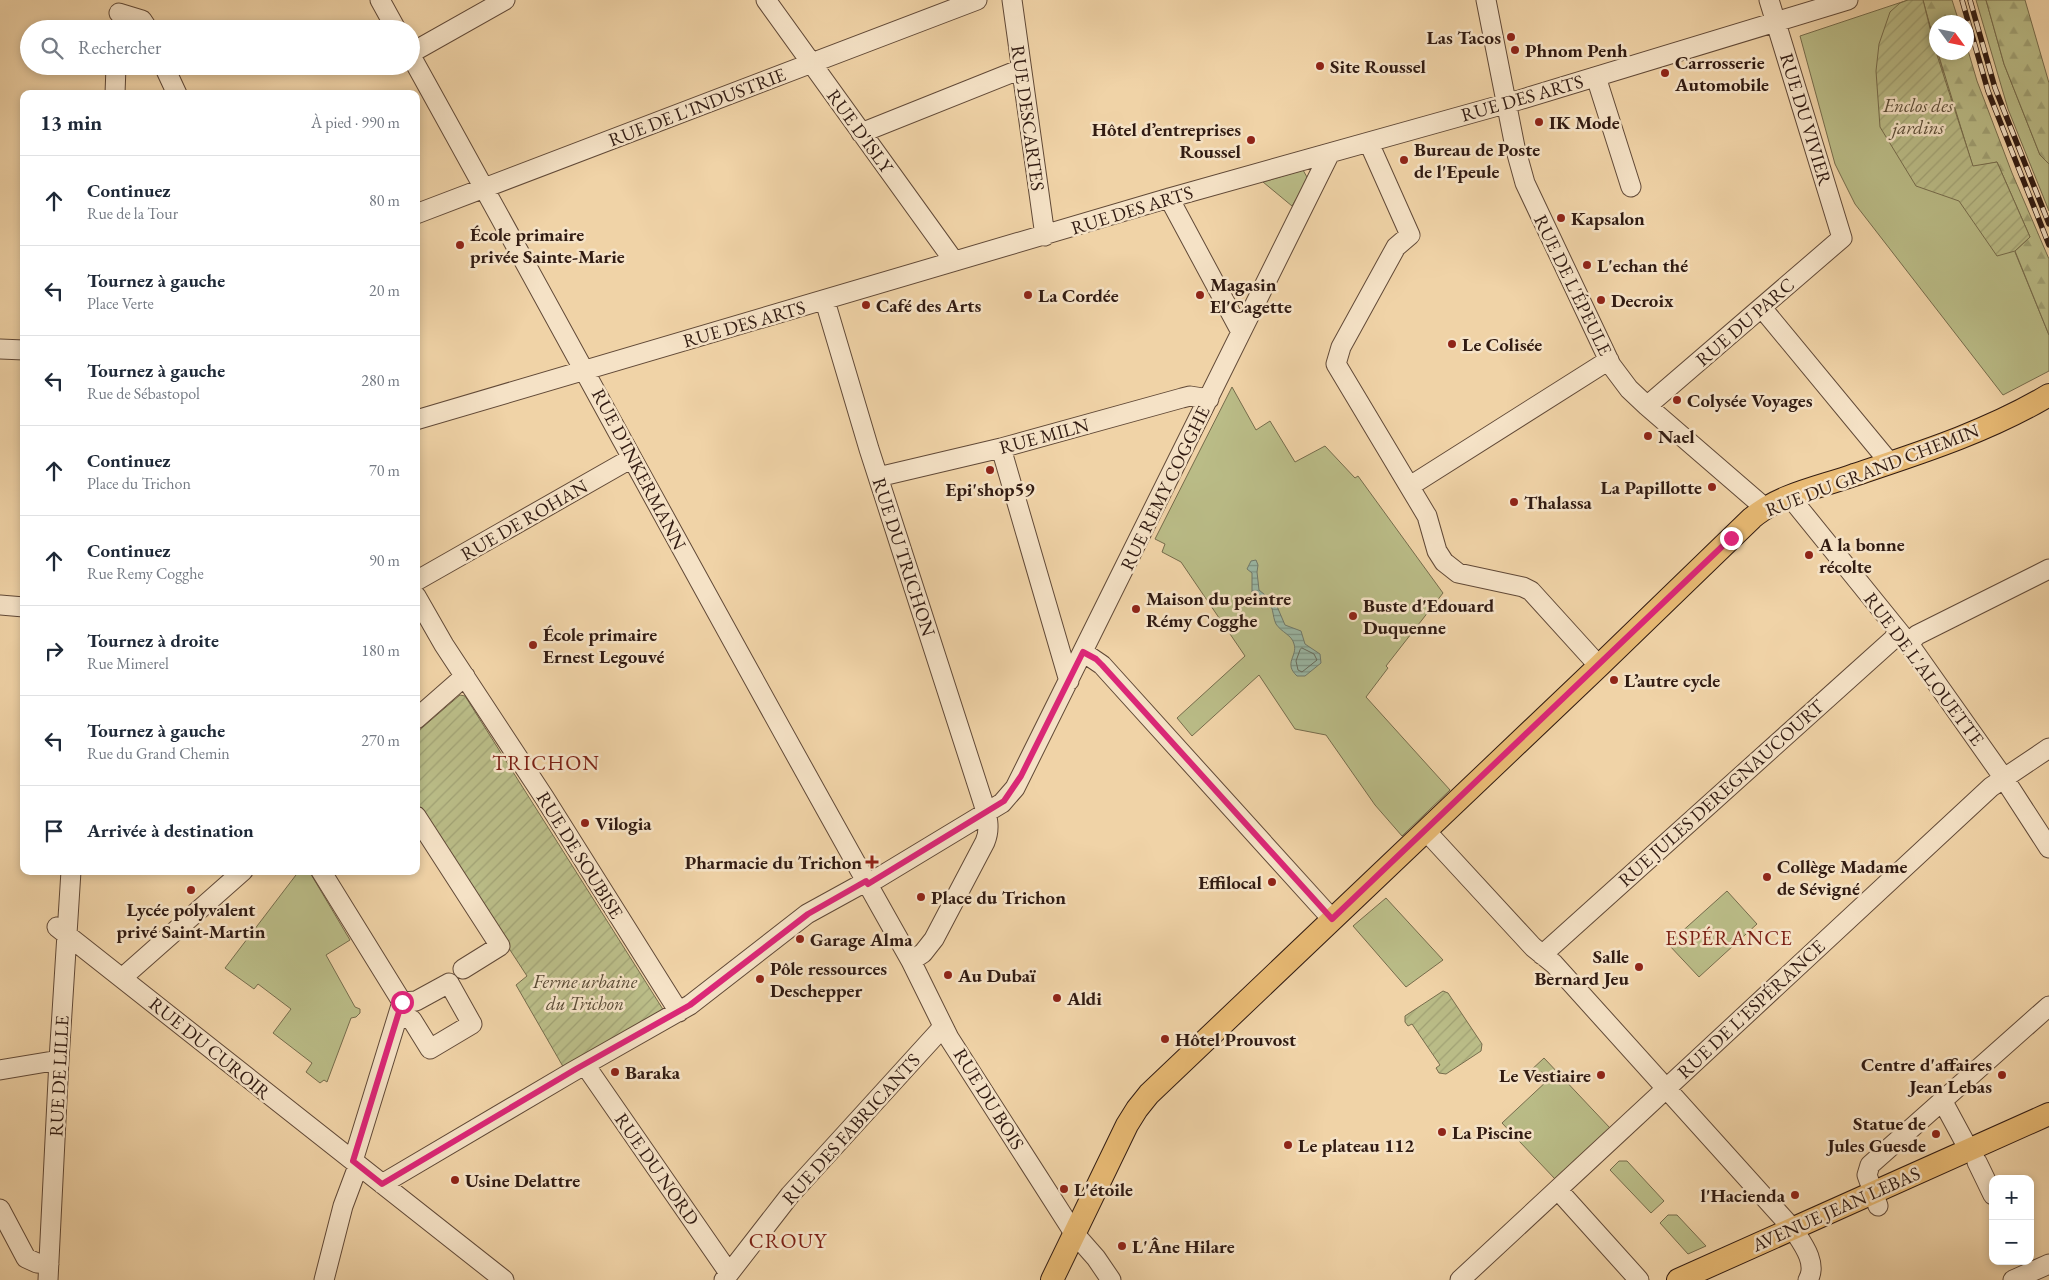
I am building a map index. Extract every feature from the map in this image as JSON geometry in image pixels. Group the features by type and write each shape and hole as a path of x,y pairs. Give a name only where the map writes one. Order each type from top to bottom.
{"main road":[{"name":"RUE DU GRAND CHEMIN","path":"1052,1280 1112,1153 1132,1117 1143,1102 1752,518 1765,508 1790,497 1890,463 2006,418 2049,396"},
{"name":"AVENUE JEAN LEBAS","path":"1678,1280 1796,1235 1973,1156 2049,1114"},
{"name":"AVENUE JEAN LEBAS","path":"1973,1156 2049,1130"},
{"name":"AVENUE JEAN LEBAS","path":"1713,1280 1796,1235"}],"street":[{"path":"380,0 391,20"},
{"path":"420,49 505,0"},
{"name":"RUE D'ISLY","path":"766,0 954,261"},
{"name":"RUE DE L'INDUSTRIE","path":"420,212 977,0"},
{"name":"RUE DESCARTES","path":"1012,0 1044,236"},
{"name":"RUE DU VIVIER","path":"1769,0 1842,238"},
{"name":"RUE DES ARTS","path":"420,419 1169,198 1330,154 1596,77 1848,0"},
{"name":"RUE DE L'ÉPEULE","path":"1489,1 1506,103 1525,184 1609,360 1621,379 1647,406 1765,508"},
{"path":"119,14 142,20"},
{"path":"861,132 1021,69"},
{"name":"RUE D'INKERMANN","path":"420,70 867,882"},
{"path":"115,90 116,75"},
{"path":"168,75 174,90"},
{"path":"1596,77 1631,187"},
{"path":"1369,142 1410,235 1396,247 1341,347 1336,364 1427,516 1437,551 1444,562 1458,573 1523,587 1531,591 1599,666"},
{"name":"RUE REMY COGGHE","path":"987,813 1004,801 1015,788 1330,154"},
{"path":"1169,198 1242,332"},
{"name":"RUE DU PARC","path":"1647,406 1842,238"},
{"name":"RUE DU TRICHON","path":"824,301 878,477 987,813"},
{"path":"1762,308 1890,463"},
{"path":"0,349 20,350"},
{"path":"1410,486 1609,360"},
{"name":"RUE MILN","path":"878,477 1001,448 1190,396 1209,399"},
{"path":"1001,448 1069,681"},
{"name":"RUE DE ROHAN","path":"420,579 632,458"},
{"name":"RUE DE L'ALOUETTE","path":"1790,497 1904,638 2003,777 2049,848"},
{"name":"RUE JULES DEREGNAUCOURT","path":"1542,955 1904,638 1917,635 2049,569"},
{"name":"RUE DE SOUBISE","path":"420,603 444,645 466,676 679,1012"},
{"path":"0,605 20,607"},
{"path":"1083,652 1096,659 1108,671 1332,919"},
{"path":"420,716 466,676"},
{"name":"RUE DE L'ESPÉRANCE","path":"1460,1280 1990,787 2049,748"},
{"path":"504,1280 382,1184 586,1064 679,1012 808,914 987,813 988,832 982,848 932,942 921,955 911,961 867,882"},
{"path":"420,822 500,946 463,969"},
{"path":"1426,831 1542,955 1554,964 1796,1235 1812,1265 1808,1280"},
{"name":"RUE DE LILLE","path":"48,1272 59,1060 62,931 70,875"},
{"path":"122,978 238,875"},
{"path":"323,875 400,1008 343,1206 324,1280"},
{"name":"RUE DU CUROIR","path":"62,931 382,1184"},
{"name":"RUE DU BOIS","path":"911,961 943,1026 1074,1233 1096,1258 1111,1280"},
{"path":"1876,1199 1867,1176 1870,1166 2049,1006"},
{"name":"RUE DES FABRICANTS","path":"726,1277 790,1196 943,1026"},
{"path":"0,1070 59,1060"},
{"name":"RUE DU NORD","path":"586,1064 726,1277"},
{"path":"1942,1100 1989,1187"},
{"path":"1558,1190 1639,1280"},
{"path":"0,1209 26,1258 37,1263 48,1272"},
{"path":"2013,1280 2028,1266 2049,1264"}],"green space":[{"path":"1908,0 1923,0 1929,21 1929,60 1940,60 1943,71 2030,237 2015,252 2049,335 2049,371 2003,395 1855,204 1835,164 1800,36"},
{"name":"Enclos des jardins","path":"1908,0 1923,0 1929,24 1929,60 1939,60 1973,166 1997,162 2030,237 2015,251 1997,256 1959,201 1916,186 1880,127 1876,71 1879,44 1890,12 1900,3"},
{"path":"1923,0 1952,0 1957,15 1929,15 1929,22"},
{"path":"1976,0 1986,0 2004,64 2040,155 2049,164 2049,211 2008,109"},
{"path":"1986,0 2025,0 2049,83 2049,164 2040,155 2004,64"},
{"path":"1940,60 1971,60 2012,173 2049,259 2049,335 2015,251 2030,237 1997,162 1973,167"},
{"path":"1303,170 1308,179 1292,206 1263,182"},
{"path":"1232,387 1256,430 1270,421 1295,462 1325,446 1355,478 1358,476 1443,593 1386,666 1388,668 1366,697 1450,790 1402,836 1375,805 1326,735 1295,729 1259,675 1192,736 1177,718 1245,656 1181,562 1162,552 1165,544 1155,539"},
{"name":"Ferme urbaine du Trichon","path":"460,695 465,696 664,1011 565,1070 516,985 527,976 420,812 420,730"},
{"path":"296,875 311,875 350,940 326,955 355,1007 360,1009 360,1013 356,1017 351,1018 327,1082 324,1080 320,1083 306,1072 312,1063 273,1033 291,1009 258,984 254,989 225,968"},
{"path":"1727,891 1757,924 1699,977 1668,944"},
{"path":"1386,898 1443,960 1406,987 1353,926"},
{"path":"1443,991 1448,993 1482,1044 1481,1051 1446,1074 1439,1073 1436,1068 1440,1065 1412,1024 1408,1026 1405,1022 1405,1016"},
{"path":"1544,1058 1610,1128 1555,1179 1502,1123 1548,1080 1542,1072 1532,1077 1528,1073"},
{"path":"1619,1161 1627,1161 1664,1201 1651,1213 1610,1170"},
{"path":"1668,1215 1677,1215 1706,1246 1688,1254 1660,1223"}],"water":[{"path":"1256,560 1259,590 1276,604 1285,625 1301,631 1305,644 1320,654 1321,663 1305,676 1297,676 1291,667 1295,648 1293,641 1276,624 1269,601 1252,592 1252,573 1247,569 1251,561"}],"railway":[{"path":"1962,0 1988,91 2049,245"},
{"path":"1970,0 1995,88 2049,224"}],"place":[{"name":"Las Tacos","path":"1511,37"},
{"name":"Phnom Penh","path":"1515,50"},
{"name":"Site Roussel","path":"1320,66"},
{"name":"Carrosserie Automobile","path":"1665,73"},
{"name":"IK Mode","path":"1539,122"},
{"name":"Hôtel d’entreprises Roussel","path":"1251,140"},
{"name":"Bureau de Poste de l'Epeule","path":"1404,160"},
{"name":"Kapsalon","path":"1561,218"},
{"name":"École primaire privée Sainte-Marie","path":"460,245"},
{"name":"L'echan thé","path":"1587,265"},
{"name":"La Cordée","path":"1028,295"},
{"name":"Magasin El'Cagette","path":"1200,295"},
{"name":"Decroix","path":"1601,300"},
{"name":"Café des Arts","path":"866,305"},
{"name":"Le Colisée","path":"1452,344"},
{"name":"Colysée Voyages","path":"1677,400"},
{"name":"Nael","path":"1648,436"},
{"name":"Epi'shop59","path":"990,470"},
{"name":"La Papillotte","path":"1712,487"},
{"name":"Thalassa","path":"1514,502"},
{"name":"A la bonne récolte","path":"1809,555"},
{"name":"Maison du peintre Rémy Cogghe","path":"1136,609"},
{"name":"Buste d'Edouard Duquenne","path":"1353,616"},
{"name":"École primaire Ernest Legouvé","path":"533,645"},
{"name":"L’autre cycle","path":"1614,680"},
{"name":"Vilogia","path":"585,823"},
{"name":"Pharmacie du Trichon","path":"872,862"},
{"name":"Collège Madame de Sévigné","path":"1767,877"},
{"name":"Effilocal","path":"1272,882"},
{"name":"Lycée polyvalent privé Saint-Martin","path":"191,890"},
{"name":"Place du Trichon","path":"921,897"},
{"name":"Garage Alma","path":"800,939"},
{"name":"Salle Bernard Jeu","path":"1639,967"},
{"name":"Au Dubaï","path":"948,975"},
{"name":"Pôle ressources Deschepper","path":"760,979"},
{"name":"Aldi","path":"1057,998"},
{"name":"Hôtel Prouvost","path":"1165,1039"},
{"name":"Baraka","path":"615,1072"},
{"name":"Le Vestiaire","path":"1601,1075"},
{"name":"Centre d'affaires Jean Lebas","path":"2002,1075"},
{"name":"La Piscine","path":"1442,1132"},
{"name":"Statue de Jules Guesde","path":"1936,1134"},
{"name":"Le plateau 112","path":"1288,1145"},
{"name":"Usine Delattre","path":"455,1180"},
{"name":"L'étoile","path":"1064,1189"},
{"name":"l'Hacienda","path":"1795,1195"},
{"name":"L'Âne Hilare","path":"1122,1246"}],"district":[{"name":"TRICHON","path":"546,762"},
{"name":"ESPÉRANCE","path":"1729,937"},
{"name":"CROUY","path":"788,1240"}],"route":[{"path":"402,1002 353,1161 382,1184 576,1069 690,1005 808,914 866,881 868,884 1002,803 1019,780 1083,652 1096,659 1172,740 1332,919 1608,658 1731,538"}]}
